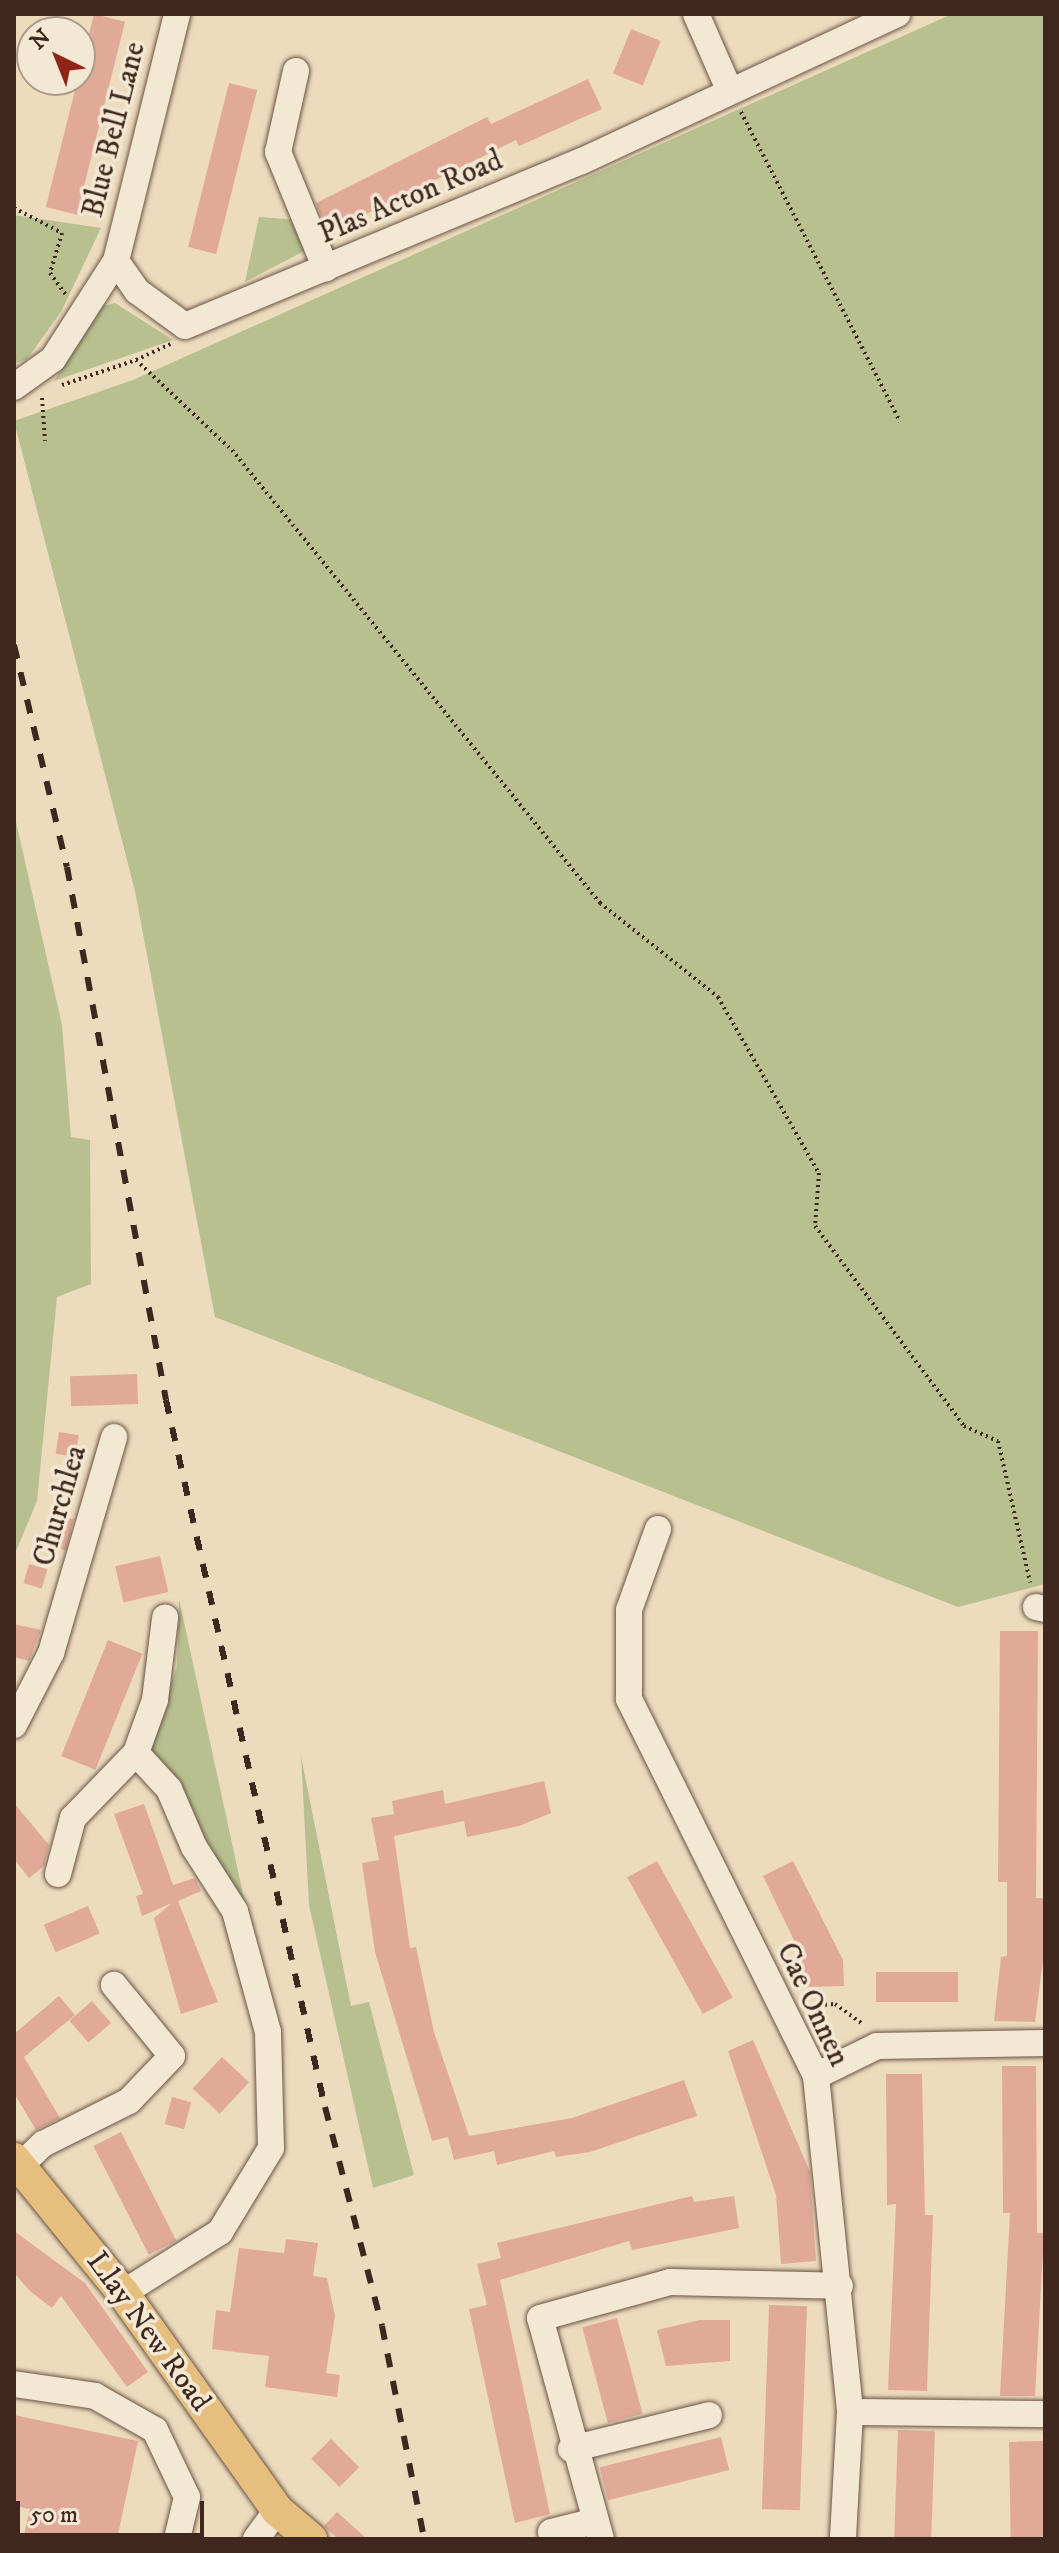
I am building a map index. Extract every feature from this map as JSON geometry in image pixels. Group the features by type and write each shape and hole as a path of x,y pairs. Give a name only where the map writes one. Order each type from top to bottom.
{"main road":[{"name":"Llay New Road","path":"17,2163 123,2293 277,2510 311,2539"}],"street":[{"name":"Blue Bell Lane","path":"116,261 177,14"},
{"path":"696,14 729,89"},
{"name":"Plas Acton Road","path":"185,326 326,269 887,16"},
{"path":"296,71 278,152 326,269"},
{"path":"23,382 84,318 116,261 137,291 185,326"},
{"name":"Churchlea","path":"14,1725 51,1653 114,1437"},
{"name":"Cae Onnen","path":"658,1529 629,1610 629,1699 785,2020 816,2076 840,2286 850,2412 843,2539"},
{"path":"58,1874 73,1818 136,1753 155,1700 165,1618"},
{"path":"123,2293 220,2232 271,2148 268,2032 235,1911 194,1847 169,1789 136,1753"},
{"path":"17,2163 43,2144 129,2101 172,2056 172,2047 114,1985"},
{"path":"816,2076 877,2046 1045,2043"},
{"path":"551,2532 598,2530 571,2449 540,2318 670,2282 840,2286"},
{"path":"14,2384 95,2396 155,2430 187,2497 177,2539"},
{"path":"850,2412 1045,2414"},
{"path":"571,2449 709,2415"},
{"path":"256,2539 277,2510"}],"path":[{"path":"729,89 900,421"},
{"path":"14,208 62,233 50,273 84,318"},
{"path":"23,382 47,391 136,360 177,341 185,326"},
{"path":"136,360 232,450 600,903 718,997 819,1173 815,1226 964,1426 998,1441 1037,1601"},
{"path":"23,382 42,399 45,441"},
{"path":"785,2020 808,2006 835,2004 860,2018 877,2046"}],"green space":[{"path":"952,14 1045,14 1045,1584 958,1607 215,1317 135,891 14,421 133,380"},
{"path":"14,215 101,228 61,312 27,359 14,364"},
{"path":"259,217 299,220 308,249 245,282"},
{"path":"115,303 173,340 54,381 102,306"},
{"path":"14,813 62,1025 71,1137 90,1140 91,1284 57,1297 37,1501 14,1556"},
{"path":"179,1599 253,1940 150,1748 177,1666"},
{"path":"301,1756 351,2006 369,2002 414,2175 373,2188 309,1905"}],"building":[{"path":"94,14 125,22 77,215 46,207 74,96 96,96"},
{"path":"631,29 661,41 643,85 613,74"},
{"path":"588,79 602,109 519,146 516,140 328,233 316,203 487,117 491,124"},
{"path":"229,83 257,90 216,254 188,247"},
{"path":"137,1374 138,1404 71,1406 70,1376"},
{"path":"59,1432 79,1435 75,1457 56,1454"},
{"path":"51,1514 73,1519 66,1550 44,1545"},
{"path":"160,1556 168,1592 124,1602 115,1566"},
{"path":"29,1564 47,1569 42,1588 23,1583"},
{"path":"14,1624 41,1630 29,1661 14,1657"},
{"path":"1000,1631 1038,1631 1036,1898 1045,1898 1045,1944 1035,2022 994,2021 1001,1957 1007,1956 1007,1882 998,1882"},
{"path":"108,1640 142,1654 95,1770 61,1756"},
{"path":"544,1781 551,1813 519,1826 467,1837 464,1821 394,1836 410,1948 416,1947 434,2032 469,2136 572,2118 684,2080 697,2116 590,2152 556,2157 554,2151 497,2165 494,2151 454,2160 448,2137 432,2141 375,1952 362,1863 379,1860 371,1818 394,1814 392,1801 443,1790 445,1804"},
{"path":"14,1803 49,1845 44,1866 29,1878 14,1859"},
{"path":"144,1804 173,1885 195,1878 201,1891 178,1901 218,2002 181,2014 154,1918 172,1903 142,1916 136,1896 143,1894 114,1814"},
{"path":"657,1861 733,1997 703,2014 627,1877"},
{"path":"793,1861 843,1960 844,1986 803,1987 802,1957 763,1876"},
{"path":"88,1906 100,1934 56,1952 44,1925"},
{"path":"876,1972 958,1972 958,2002 876,2002"},
{"path":"59,1996 75,2015 24,2057 60,2118 36,2130 14,2093 14,2034"},
{"path":"92,2001 111,2023 88,2043 69,2021"},
{"path":"753,2040 810,2172 816,2261 781,2264 776,2195 728,2051"},
{"path":"222,2057 249,2082 220,2114 193,2088"},
{"path":"1002,2066 1036,2066 1037,2233 1044,2233 1035,2396 1000,2396 1010,2213 1003,2213"},
{"path":"886,2074 922,2074 925,2215 933,2215 927,2391 888,2390 896,2204 887,2205"},
{"path":"172,2097 191,2102 184,2129 165,2124"},
{"path":"121,2132 176,2241 149,2255 93,2146"},
{"path":"692,2196 694,2202 734,2196 739,2228 632,2250 629,2241 500,2280 550,2514 515,2523 469,2309 487,2305 477,2264 501,2258 497,2243"},
{"path":"14,2231 85,2283 148,2372 127,2387 61,2296 52,2308 31,2292 14,2273"},
{"path":"286,2239 318,2243 313,2276 327,2278 335,2316 326,2373 340,2375 337,2397 265,2387 269,2356 212,2349 216,2310 230,2312 239,2248 284,2253"},
{"path":"769,2305 807,2306 800,2510 762,2509"},
{"path":"617,2318 643,2414 608,2423 582,2327"},
{"path":"700,2320 730,2320 730,2361 666,2366 657,2330"},
{"path":"14,2415 138,2441 117,2539 23,2539 30,2509 14,2506"},
{"path":"898,2430 935,2431 931,2539 894,2538"},
{"path":"721,2437 729,2470 608,2500 600,2467"},
{"path":"331,2439 359,2467 339,2487 311,2459"},
{"path":"1044,2441 1045,2539 1011,2539 1009,2442"},
{"path":"337,2512 367,2539 338,2539 324,2526"}],"railway":[{"path":"14,645 67,867 166,1400 325,2107 382,2326 424,2539"}]}
